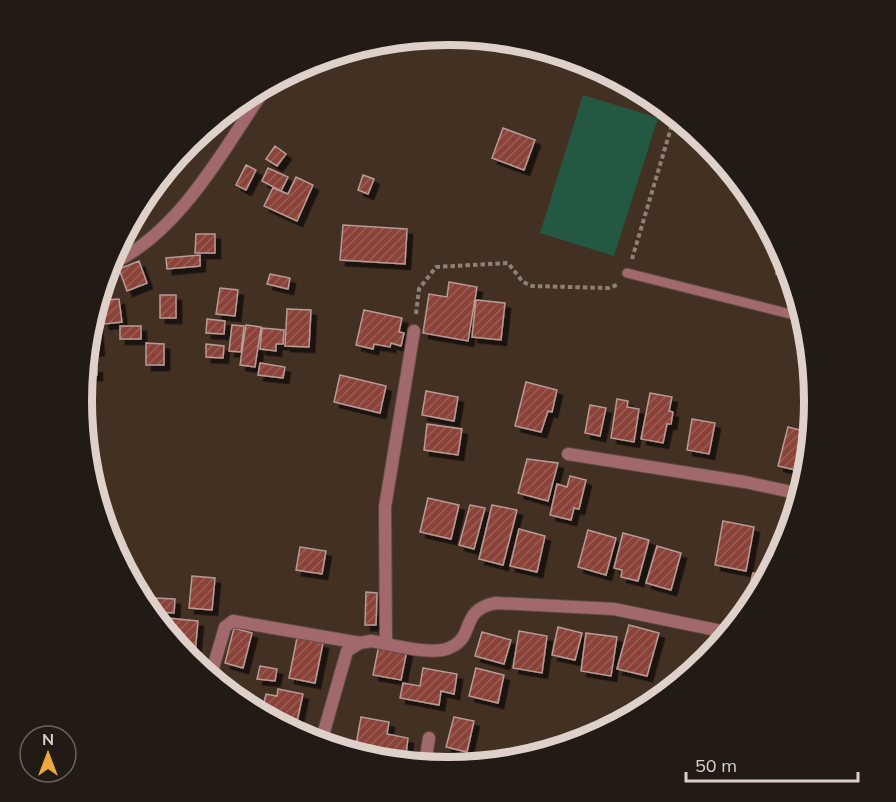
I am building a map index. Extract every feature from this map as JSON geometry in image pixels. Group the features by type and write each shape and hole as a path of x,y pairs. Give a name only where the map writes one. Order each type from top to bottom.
{"street":[{"path":"122,259 181,211 256,101"},
{"path":"386,644 385,507 414,331"},
{"path":"568,454 745,482 792,492"},
{"path":"213,669 225,627 233,621 360,643 435,651 448,649 464,636 472,615 477,609 496,603 614,609 720,631"},
{"path":"323,734 343,658 346,651 360,643"},
{"path":"427,756 429,738"}],"lane":[{"path":"627,273 793,315"}],"path":[{"path":"414,331 419,289 436,267 508,263 523,282 532,286 609,288 620,283 627,273 671,128 670,123"}],"green space":[{"path":"583,95 658,118 614,256 540,233"}],"building":[{"path":"503,128 535,140 524,170 492,158"},
{"path":"275,146 286,154 277,166 266,159"},
{"path":"246,165 256,170 246,190 236,185"},
{"path":"268,168 288,177 281,191 262,181"},
{"path":"363,175 374,179 368,194 358,190"},
{"path":"296,177 313,185 297,221 264,206 273,188 288,194"},
{"path":"343,225 407,229 405,264 340,260"},
{"path":"196,234 215,234 215,253 195,253"},
{"path":"200,255 200,266 167,269 166,258"},
{"path":"139,261 147,283 127,291 119,269"},
{"path":"270,274 290,278 288,289 267,284"},
{"path":"449,282 477,287 468,341 423,333 429,294 447,297"},
{"path":"220,288 238,290 235,316 216,314"},
{"path":"160,295 176,295 176,318 160,318"},
{"path":"119,299 122,322 104,324 103,313 107,300"},
{"path":"476,300 505,303 501,340 472,337"},
{"path":"287,309 311,310 309,347 285,346"},
{"path":"364,310 402,318 399,332 404,333 401,346 391,343 390,347 374,344 373,349 356,345"},
{"path":"207,319 225,321 224,334 206,333"},
{"path":"232,325 244,326 241,352 229,351"},
{"path":"246,325 261,327 255,367 240,365"},
{"path":"120,326 141,326 141,339 120,339"},
{"path":"262,328 284,330 283,344 276,344 276,351 260,349"},
{"path":"146,343 164,344 164,365 146,365"},
{"path":"206,344 224,346 223,358 206,357"},
{"path":"260,363 285,367 283,378 258,375"},
{"path":"94,367 97,367 97,375 93,375"},
{"path":"340,375 386,386 380,413 334,402"},
{"path":"526,382 557,390 552,412 548,411 541,432 515,426"},
{"path":"426,391 458,397 454,421 422,415"},
{"path":"650,393 672,397 669,411 673,412 671,424 667,424 663,443 641,439"},
{"path":"617,399 628,401 627,407 639,409 634,442 611,438"},
{"path":"590,405 606,408 600,436 585,433"},
{"path":"692,419 715,423 709,454 687,450"},
{"path":"427,424 462,429 458,455 424,450"},
{"path":"788,427 802,431 797,470 778,466"},
{"path":"527,459 558,463 548,501 518,493"},
{"path":"570,476 586,480 579,509 574,508 571,520 550,515 557,484 567,487"},
{"path":"428,498 459,505 451,539 420,532"},
{"path":"470,505 485,508 474,549 459,545"},
{"path":"492,505 517,510 503,565 479,559"},
{"path":"723,521 754,527 746,571 715,565"},
{"path":"519,529 545,536 537,572 510,566"},
{"path":"588,530 616,538 606,575 578,567"},
{"path":"623,533 649,540 638,581 621,577 622,570 614,568"},
{"path":"657,546 681,553 671,590 646,583"},
{"path":"300,547 326,551 322,574 296,570"},
{"path":"753,573 758,575 756,579 748,592"},
{"path":"192,576 215,578 212,610 189,608"},
{"path":"366,592 377,593 376,625 365,625"},
{"path":"155,598 175,599 174,613 162,612 155,602"},
{"path":"167,619 198,621 195,652 180,636"},
{"path":"629,625 659,633 647,676 617,669"},
{"path":"558,627 582,633 575,660 552,655"},
{"path":"234,628 252,633 243,668 225,663"},
{"path":"519,631 547,636 542,673 513,668"},
{"path":"482,632 511,640 504,664 475,656"},
{"path":"586,633 617,637 611,676 581,671"},
{"path":"297,638 323,643 315,683 289,678"},
{"path":"379,645 407,650 401,680 373,675"},
{"path":"260,666 277,669 275,681 257,679"},
{"path":"423,668 457,674 454,694 441,691 439,705 400,698 403,683 420,686"},
{"path":"476,668 504,675 498,703 469,696"},
{"path":"278,689 303,694 297,723 263,705 266,694 277,696"},
{"path":"361,717 389,722 387,734 408,738 406,754 356,745"},
{"path":"454,717 474,721 467,752 446,747"}]}
